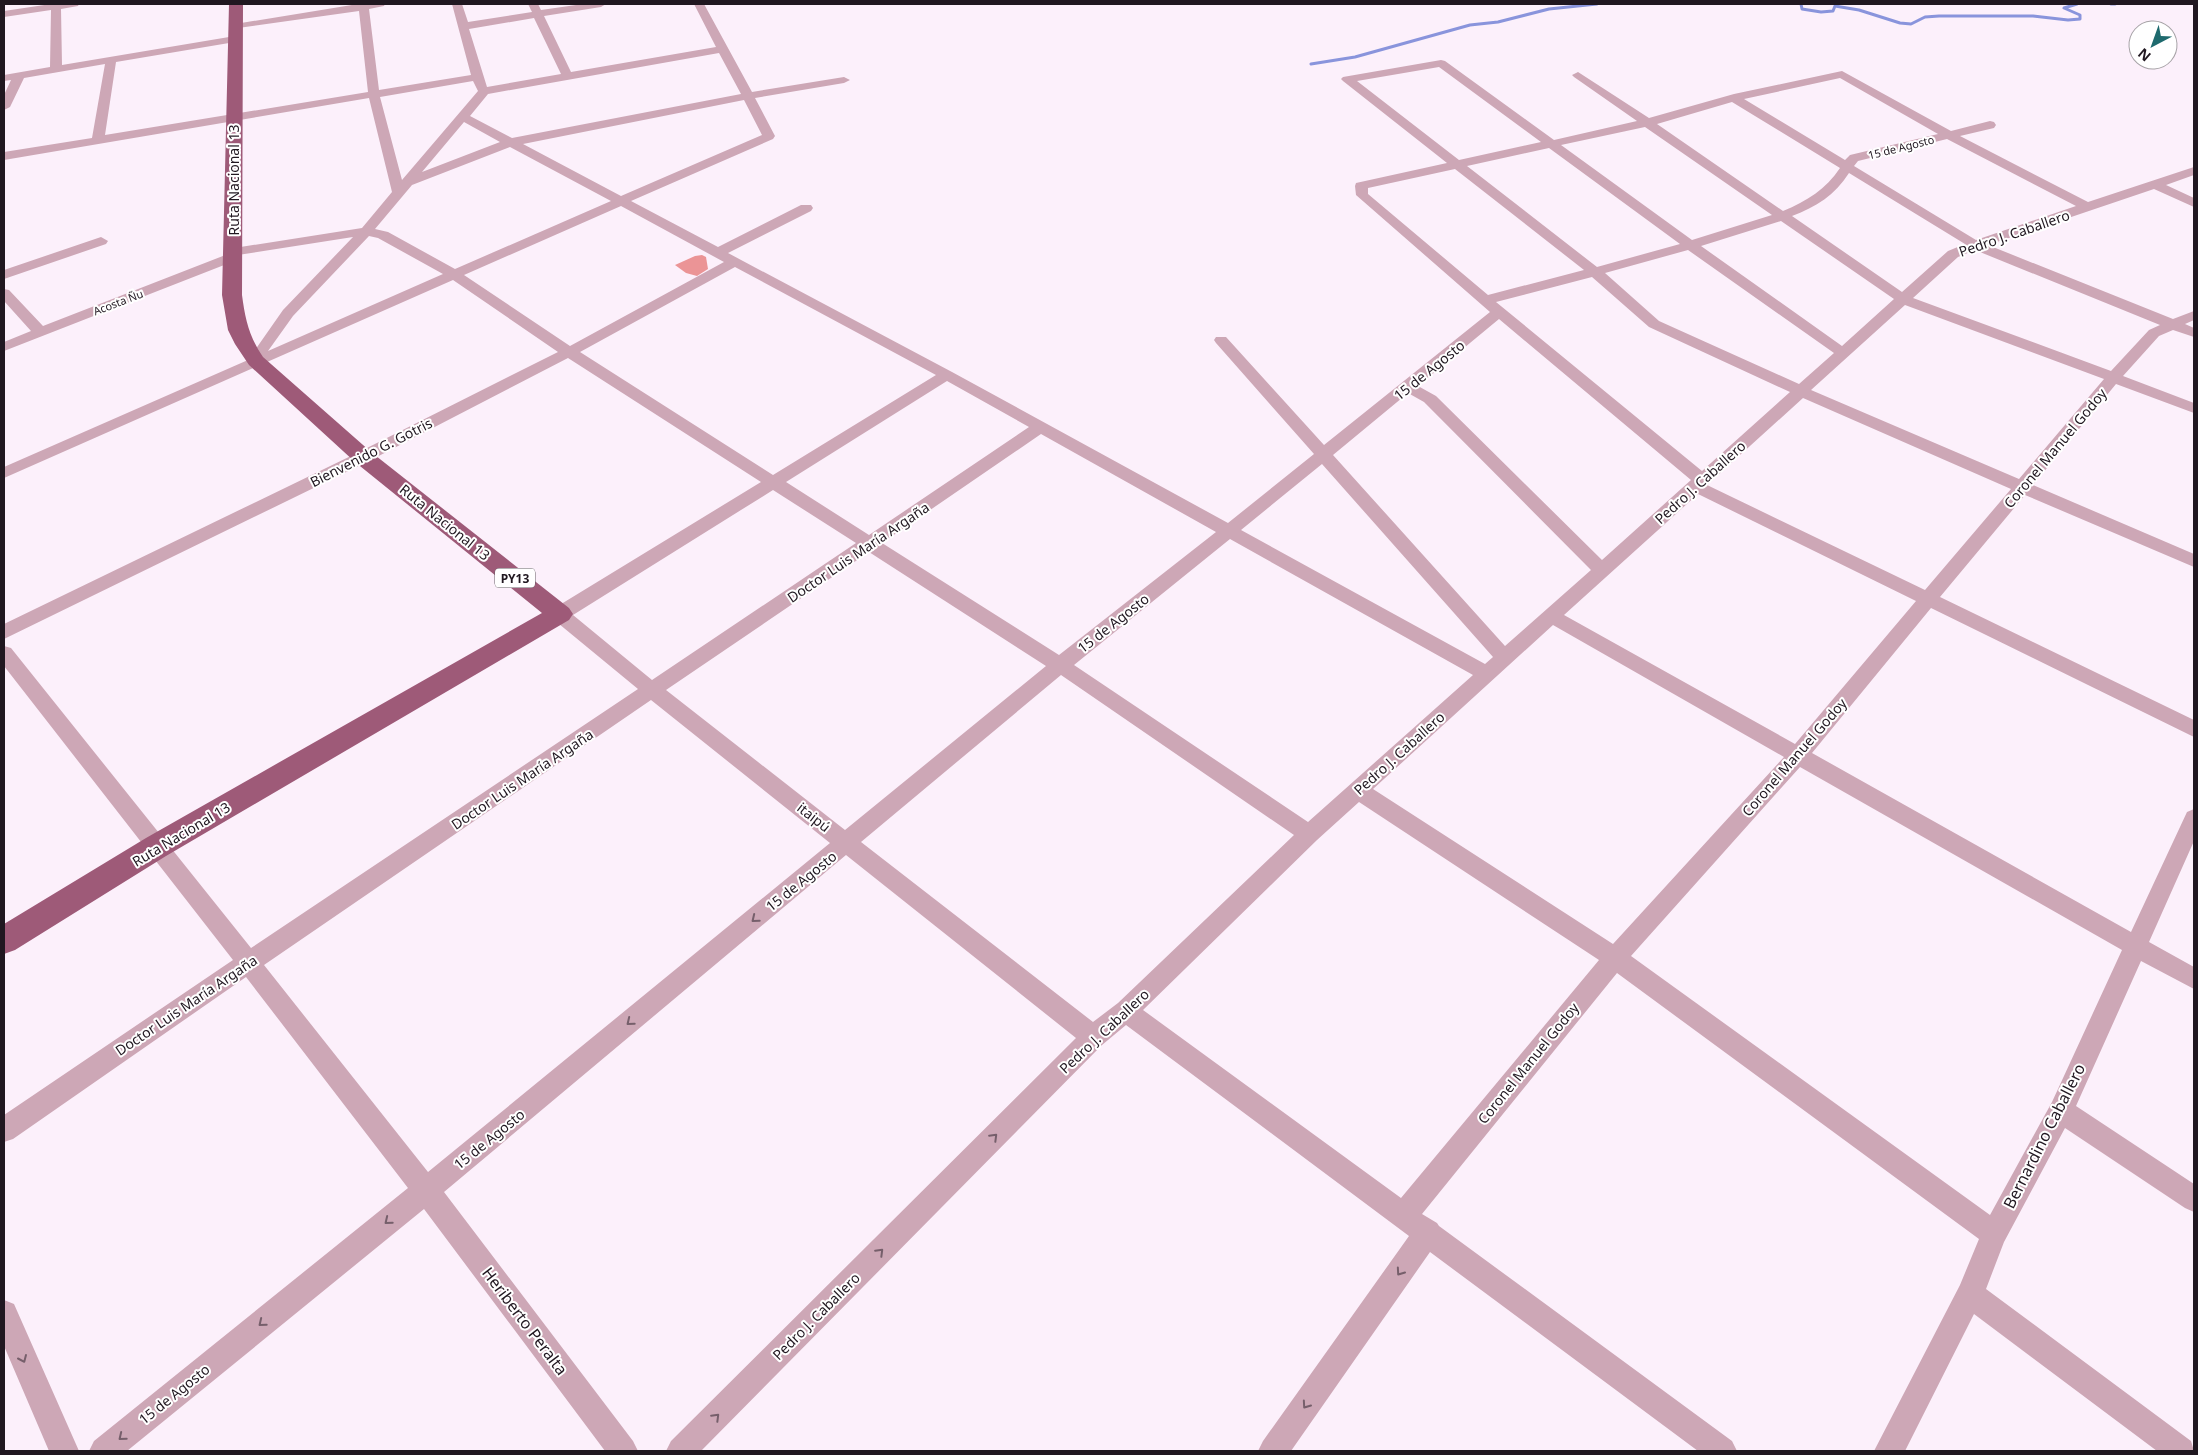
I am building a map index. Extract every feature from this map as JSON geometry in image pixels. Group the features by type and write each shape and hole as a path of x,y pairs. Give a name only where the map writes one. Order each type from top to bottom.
{"highway":[{"name":"Ruta Nacional 13","path":"4,940 156,847 560,614 363,457 256,360 244,344 236,327 232,295 236,4"}],"street":[{"path":"4,14 56,5 74,4"},
{"path":"4,78 111,60 363,5 380,4"},
{"path":"456,4 464,26 477,77 484,91"},
{"path":"464,26 535,9 602,4"},
{"path":"4,473 256,360 622,202 769,136 699,4"},
{"path":"56,5 56,70"},
{"path":"363,5 374,94 399,193"},
{"path":"535,9 568,77"},
{"path":"256,360 288,313 366,231 484,91 722,49"},
{"path":"98,141 111,60"},
{"path":"1843,353 1690,245 1441,63 1347,80 1594,272 1654,324 1800,391 2194,561"},
{"path":"1578,74 1903,299 2194,408"},
{"path":"2089,208 1949,135 1842,74 1734,98 1649,122 1361,186 1362,195 1699,483 1928,600 2194,729"},
{"path":"4,107 19,76"},
{"path":"4,156 477,77"},
{"path":"409,182 508,143 749,96 844,80"},
{"path":"1734,98 1975,245 2194,333"},
{"path":"463,117 508,143 947,375 1487,674"},
{"name":"15 de Agosto","path":"1845,166 1854,158 1990,125"},
{"path":"1485,300 1690,245 1781,215 1810,204 1827,193 1837,183 1845,166"},
{"name":"Pedro J. Caballero","path":"682,1451 1093,1037 1126,1011 1309,834 1953,254 2194,171"},
{"path":"2157,185 2194,203"},
{"path":"717,253 806,208"},
{"path":"366,231 383,235 453,274 569,352 1060,665 1309,834"},
{"name":"Acosta Ñu","path":"4,347 232,255 366,231"},
{"path":"4,275 102,241"},
{"name":"Bienvenido G. Gotris","path":"4,632 363,457 569,352 734,262"},
{"path":"4,293 40,332"},
{"name":"15 de Agosto","path":"104,1451 426,1190 1060,665 1229,532 1499,312"},
{"name":"Coronel Manuel Godoy","path":"1404,1215 1615,958 1799,754 2113,378 2154,333 2170,324 2194,315"},
{"path":"1221,340 1505,658"},
{"path":"560,614 947,375"},
{"path":"1408,387 1430,399 1602,570"},
{"name":"Doctor Luis María Argaña","path":"4,1130 248,962 653,691 1040,427"},
{"name":"itaipú","path":"560,614 653,691 1093,1037"},
{"path":"1551,616 1799,754 2194,979"},
{"name":"Heriberto Peralta","path":"4,653 426,1190 623,1451"},
{"path":"1358,790 1615,958 1994,1234"},
{"name":"Bernardino Caballero","path":"1889,1451 1970,1294 1994,1234 2061,1111 2194,818"},
{"path":"1126,1011 1428,1232 1722,1451"},
{"path":"2061,1111 2194,1200"},
{"path":"1274,1451 1428,1232"},
{"path":"1970,1294 2180,1451"},
{"path":"4,1314 64,1451"}],"shaded area":[{"path":"702,255 706,257 708,269 697,276 686,273 675,265 695,256"}],"waterway":[{"path":"1311,64 1355,57 1470,25 1498,22 1549,9 1597,4"},
{"path":"1801,4 1802,9 1821,12 1833,11 1835,6 1859,10 1900,23 1911,24 1925,17 1939,16 2033,16 2068,20 2080,19 2080,15 2064,8 2077,4"}]}
